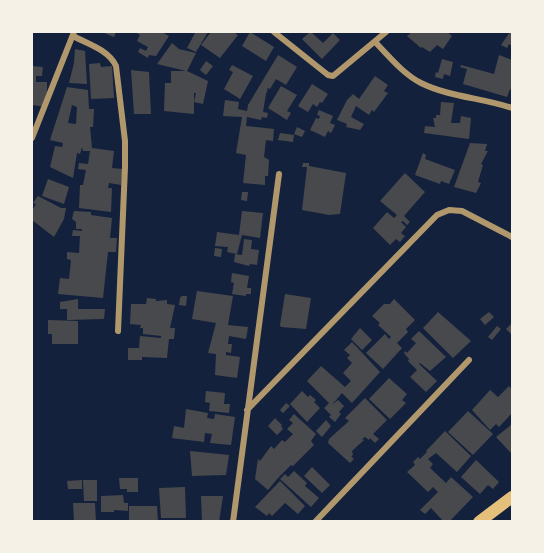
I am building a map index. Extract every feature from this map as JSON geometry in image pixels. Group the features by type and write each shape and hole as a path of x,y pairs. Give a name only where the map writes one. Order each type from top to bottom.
{"main road":[{"path":"478,522 513,496"}],"street":[{"path":"274,32 328,75 333,76 386,32"},
{"path":"32,138 74,34 113,58 116,66 125,141 126,168 118,331"},
{"path":"375,42 410,77 421,83 438,90 513,108"},
{"path":"233,522 279,174"},
{"path":"247,410 437,215 449,210 462,211 513,237"},
{"path":"315,522 469,360"}],"building":[{"path":"102,32 116,32 114,37"},
{"path":"138,32 162,32 169,36 156,56 149,55 148,58 138,52 140,48 146,51 148,47 137,41 140,35"},
{"path":"192,32 208,32 196,52 187,48 195,33"},
{"path":"211,32 233,32 238,35 220,58 201,45"},
{"path":"250,32 274,47 266,61 242,46"},
{"path":"307,32 311,32 323,43 333,33 340,40 322,59 302,39 309,33"},
{"path":"412,32 447,32 452,36 443,49 437,45 430,52 421,48 407,36"},
{"path":"512,32 512,46 509,44 507,48 501,45"},
{"path":"172,43 179,49 196,53 187,71 208,81 203,104 194,102 194,114 164,111 165,83 171,83 171,71 186,71 157,64"},
{"path":"75,49 85,51 87,84 69,83"},
{"path":"278,55 297,67 286,85 276,79 270,89 268,88 263,112 268,113 267,118 262,117 261,120 247,117 246,126 274,129 273,141 266,140 264,157 269,160 268,176 265,176 265,185 243,183 246,155 236,153 242,117 223,116 225,100 239,102 238,109 247,111 248,105"},
{"path":"499,55 512,60 512,91 510,89 507,97 463,84 467,69 460,67 461,65 494,74"},
{"path":"442,59 453,62 450,76 444,74 443,79 435,77"},
{"path":"206,61 213,66 206,75 200,70"},
{"path":"100,63 101,67 112,66 114,98 91,99 89,64"},
{"path":"232,65 253,76 240,99 224,89 233,72 229,70"},
{"path":"32,66 43,67 42,76 36,76 36,82 47,82 47,107 32,105"},
{"path":"131,70 149,72 151,114 134,114"},
{"path":"375,76 388,85 384,91 388,93 374,112 372,110 369,115 356,106 351,117 364,124 360,130 346,127 347,124 337,120 347,100 353,94 359,99"},
{"path":"312,84 328,94 322,103 320,102 317,107 313,104 308,112 298,106"},
{"path":"281,86 297,95 287,111 291,113 287,120 268,108"},
{"path":"67,87 88,90 89,109 94,109 93,127 90,127 92,148 114,151 112,168 123,169 121,185 109,183 108,188 112,188 111,212 79,208 80,185 83,185 86,170 78,169 79,163 88,164 90,151 83,151 82,147 80,154 77,153 73,178 50,167 55,146 62,147 63,143 50,140","holes":["72,105 77,107 76,124 68,123"]},
{"path":"441,102 454,103 451,123 460,123 461,116 471,118 469,139 424,133 425,126 435,127 433,118 440,115"},
{"path":"319,110 333,116 330,123 335,125 331,133 328,131 325,137 310,130 316,118 319,119 320,116 317,115"},
{"path":"297,127 305,131 302,137 294,134"},
{"path":"280,133 294,135 293,142 278,140"},
{"path":"470,143 487,144 485,151 488,151 481,164 483,165 478,182 481,183 476,193 454,187"},
{"path":"423,153 426,155 425,159 455,170 449,184 441,181 440,184 415,175"},
{"path":"303,163 346,173 340,214 329,215 302,210 307,167 302,167"},
{"path":"405,173 425,192 404,216 410,222 407,225 401,222 406,227 401,233 405,236 400,242 396,239 390,245 373,228 387,212 394,218 397,215 380,201"},
{"path":"48,179 69,187 64,204 42,196"},
{"path":"242,192 248,192 247,201 241,200"},
{"path":"38,196 61,208 66,208 64,219 54,237 32,220 32,208 36,204 33,203"},
{"path":"74,211 91,212 91,215 112,218 110,238 117,238 116,252 108,252 103,298 58,294 60,278 69,279 71,260 67,259 67,252 79,253 80,236 72,236 73,230 82,231 82,229 76,229 76,222 72,219"},
{"path":"242,211 263,213 260,238 242,235 237,254 227,252 228,247 215,246 217,232 239,235"},
{"path":"244,239 252,240 251,249 259,250 257,265 250,264 249,266 234,262 235,254 242,255"},
{"path":"215,248 222,249 221,257 214,256"},
{"path":"232,273 249,276 247,288 251,288 251,294 246,294 246,296 232,294 234,283 231,282"},
{"path":"197,291 233,296 228,325 248,327 246,339 229,336 228,344 232,344 231,353 226,352 226,355 240,357 237,378 215,375 216,354 208,353 216,323 192,319"},
{"path":"285,294 311,298 306,329 281,327"},
{"path":"182,296 187,296 186,306 179,305"},
{"path":"147,298 156,299 156,301 167,300 167,304 175,305 170,328 175,328 174,339 169,339 167,358 142,357 142,360 128,360 128,348 139,348 140,336 161,338 161,336 143,334 141,325 130,324 131,304 146,304"},
{"path":"78,299 78,309 105,309 104,319 67,320 67,309 60,309 60,302"},
{"path":"394,299 415,320 406,329 408,332 397,343 402,348 383,369 366,353 385,334 389,339 391,337 372,316 384,304 390,304"},
{"path":"438,312 471,341 453,358 423,328"},
{"path":"489,312 494,317 485,325 480,319"},
{"path":"48,320 78,321 78,344 52,344 52,334 48,334"},
{"path":"512,323 512,335 506,329"},
{"path":"497,326 501,329 492,340 488,337"},
{"path":"360,328 372,340 362,350 351,339"},
{"path":"419,331 446,357 430,371 419,364 437,381 426,392 410,377 417,370 404,353 405,351 407,353 416,343 411,339"},
{"path":"352,342 380,372 352,403 342,393 332,405 338,400 344,406 335,422 324,408 329,403 307,381 321,366 345,387 351,381 343,373 352,363 347,358 350,355 344,350"},
{"path":"389,378 407,394 402,400 406,403 390,419 369,399"},
{"path":"509,386 512,390 512,413 499,427 496,424 490,430 472,410 490,390 498,397"},
{"path":"206,391 225,393 224,404 230,404 229,413 209,411 210,403 205,402"},
{"path":"302,391 308,397 310,395 316,400 314,402 320,408 307,422 290,404"},
{"path":"365,398 387,420 373,434 379,439 375,443 370,438 369,440 365,437 362,439 364,440 352,451 351,456 354,459 350,463 328,443 329,439 349,421 345,418"},
{"path":"286,403 290,406 283,413 280,410"},
{"path":"186,409 208,413 207,418 214,419 215,414 235,417 231,445 210,443 212,434 205,433 204,442 172,438 174,426 184,428"},
{"path":"468,411 493,434 473,455 448,432"},
{"path":"294,414 316,434 311,441 314,445 268,490 255,479 258,459 260,461 271,446 274,449 282,440 285,442 293,434 287,429 293,423 289,420"},
{"path":"275,418 283,429 277,435 268,426"},
{"path":"326,420 331,426 322,437 316,431"},
{"path":"512,424 512,454 496,437"},
{"path":"445,431 471,456 457,472 436,453 428,459 433,464 430,468 446,483 451,477 473,497 449,522 444,522 431,508 425,514 420,510 438,492 433,487 428,492 407,472 415,465 413,462 418,457 420,459"},
{"path":"190,451 229,455 226,475 192,476"},
{"path":"476,460 499,482 493,489 488,485 480,494 461,477"},
{"path":"312,467 330,485 322,493 304,476"},
{"path":"294,471 307,483 305,486 319,498 311,507 280,479 285,474 288,477"},
{"path":"119,478 138,478 138,492 127,492 127,489 120,489"},
{"path":"82,480 82,489 68,489 67,481"},
{"path":"83,480 97,480 97,501 84,501"},
{"path":"280,481 305,506 298,514 285,503 272,516 269,513 267,516 255,507"},
{"path":"185,487 186,518 161,518 159,488"},
{"path":"123,495 124,503 128,503 128,511 101,512 101,496"},
{"path":"201,496 223,496 219,522 202,522"},
{"path":"73,503 95,503 96,522 74,522"},
{"path":"129,506 157,506 158,522 129,522"}]}
